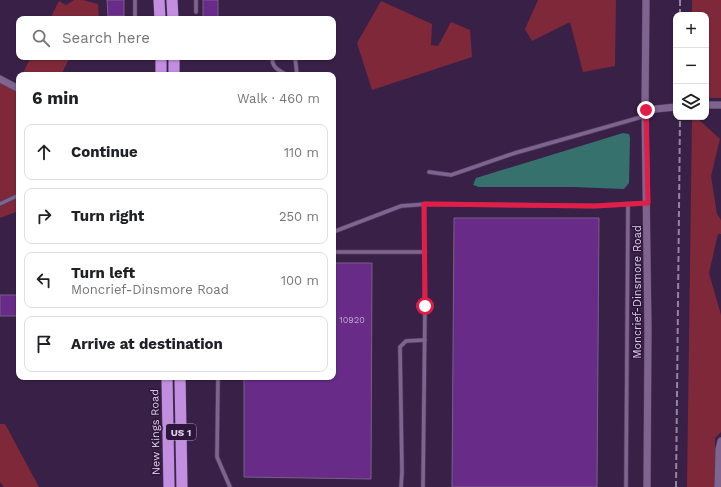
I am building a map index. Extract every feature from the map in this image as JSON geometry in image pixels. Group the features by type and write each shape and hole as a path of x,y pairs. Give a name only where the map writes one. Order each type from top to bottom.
{"highway":[{"path":"159,0 160,16"},
{"path":"172,0 173,16"},
{"path":"160,60 161,72"},
{"path":"174,60 174,72"},
{"name":"New Kings Road","path":"167,380 169,487"},
{"name":"US 1","path":"180,380 182,487"}],"street":[{"name":"Moncrief-Dinsmore Road","path":"646,0 648,203 647,487"},
{"path":"0,79 16,87"},
{"path":"709,105 721,105"},
{"path":"646,113 673,108"},
{"path":"718,487 719,449 721,441"}],"lane":[{"path":"135,0 135,16"},
{"path":"196,0 196,12"},
{"path":"272,60 274,67 282,72"},
{"path":"295,60 297,72"},
{"path":"429,172 451,175 515,153 646,113"},
{"path":"0,204 16,196"},
{"path":"336,231 401,206 424,204 595,206 648,203"},
{"path":"423,487 425,340 424,204"},
{"path":"626,487 628,204"},
{"path":"336,252 425,252"},
{"path":"401,487 400,347 406,341 425,340"},
{"path":"218,380 217,457 230,487"}],"shaded area":[{"path":"74,0 83,0 98,4 99,16 52,16 59,1 66,5"},
{"path":"538,0 616,0 615,66 583,72 570,22 532,41 525,29"},
{"path":"692,0 721,0 721,98 709,98 709,12 692,12"},
{"path":"381,1 432,24 431,45 438,46 451,22 470,30 472,57 372,90 357,43"},
{"path":"30,60 68,60 62,72 24,72"},
{"path":"0,83 16,91 16,212 0,218"},
{"path":"692,120 699,120 720,139 711,176 717,214 721,220 721,234 718,234 709,273 721,315 721,432 715,438 715,487 687,487"},
{"path":"623,133 629,134 630,138 629,183 624,189 573,187 479,187 473,185 476,178"},
{"path":"0,424 5,424 39,487 4,487 0,482"}],"building":[{"path":"107,0 124,0 124,16 108,16"},
{"path":"203,0 218,0 218,16 203,16"},
{"path":"454,218 599,218 597,487 452,487"},
{"path":"336,263 372,263 371,479 244,477 244,380 336,380"},
{"path":"0,295 16,295 16,316 0,316"}],"railway":[{"path":"680,0 680,12"},
{"path":"676,487 680,120"}],"route":[{"path":"425,306 424,204 595,206 648,203 646,110"}]}
